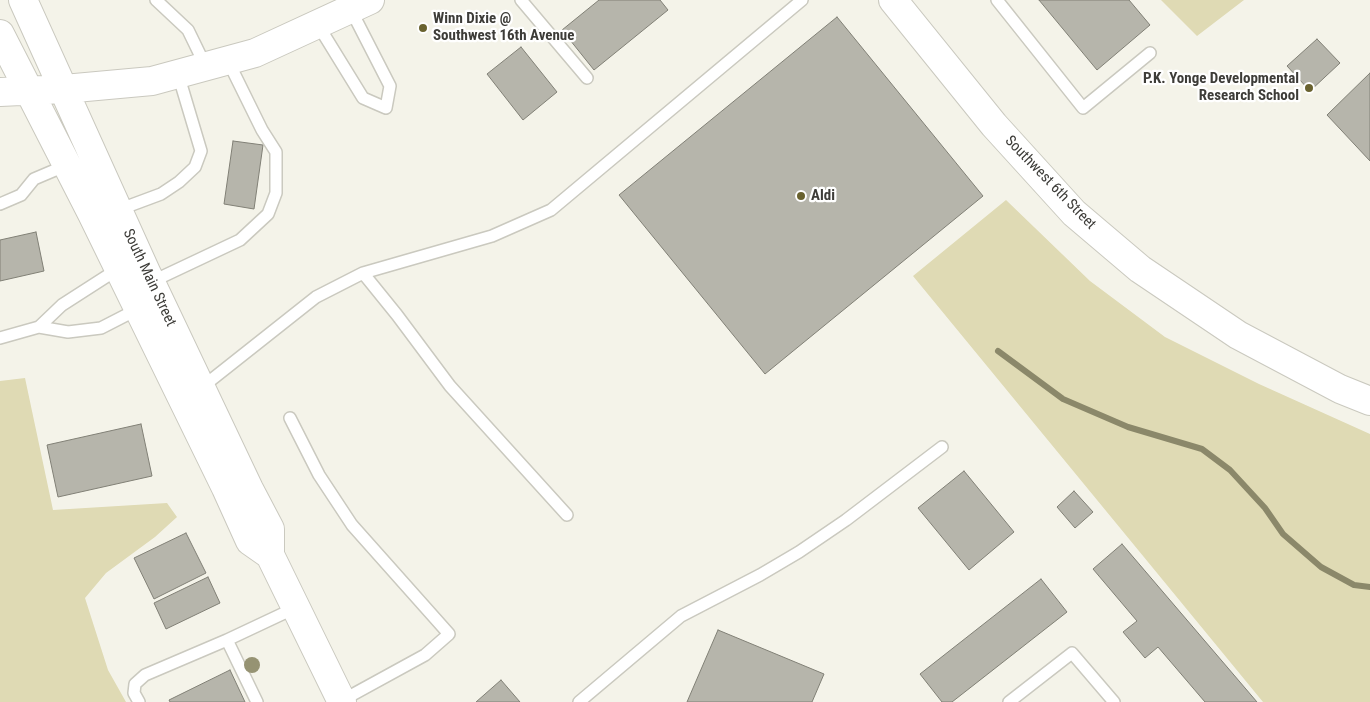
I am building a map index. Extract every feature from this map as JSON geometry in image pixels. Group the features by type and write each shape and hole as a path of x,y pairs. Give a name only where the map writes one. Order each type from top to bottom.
{"main road":[{"name":"South Main Street","path":"23,0 150,282 270,529 270,555 342,702"},
{"name":"Southwest 6th Street","path":"893,0 994,125 1074,213 1133,263 1238,335 1340,388 1370,401"},
{"path":"0,92 30,92 152,81 255,53 361,5"},
{"name":"South Main Street","path":"0,34 67,165 226,488 250,541 270,555"}],"lane":[{"path":"150,282 240,240 268,214 276,193 276,152 217,64 188,30 156,0"},
{"path":"521,0 587,78"},
{"path":"201,388 316,297 362,273 492,236 551,210 802,0"},
{"path":"997,0 1083,108 1150,53"},
{"path":"318,25 362,98 386,108 390,86 361,5"},
{"path":"118,210 161,194 179,182 195,167 201,151 178,74"},
{"path":"0,204 21,195 34,179 67,165"},
{"path":"39,327 62,305 118,269"},
{"path":"362,273 397,315 450,386 567,515"},
{"path":"0,338 39,327 68,332 102,328 138,309"},
{"path":"290,418 318,475 352,524 449,634 425,655 342,702"},
{"path":"579,702 681,616 760,575 799,552 846,520 942,447"},
{"path":"139,702 134,693 135,684 145,674 227,640 295,608"},
{"path":"227,640 257,702"},
{"path":"1009,702 1072,653 1114,702"}],"shaded area":[{"path":"1161,0 1244,0 1197,36"},
{"path":"1006,200 1090,281 1165,337 1259,384 1370,434 1370,702 1263,702 913,276"},
{"path":"25,378 53,510 167,503 177,517 155,537 106,573 85,598 108,670 126,702 0,702 0,381"}],"building":[{"path":"599,0 660,0 668,10 594,70 562,30"},
{"path":"1039,0 1129,0 1150,25 1097,70"},
{"name":"Aldi","path":"837,17 983,196 765,374 619,195"},
{"path":"1317,39 1340,63 1310,91 1287,66"},
{"path":"521,47 557,92 523,120 487,74"},
{"path":"1370,73 1370,161 1327,115"},
{"path":"233,141 263,145 254,209 224,204"},
{"path":"36,232 44,271 0,281 0,240"},
{"path":"141,424 152,476 58,497 47,445"},
{"path":"964,471 1014,532 969,570 918,508"},
{"path":"1074,491 1093,512 1075,528 1057,507"},
{"path":"186,533 206,573 154,599 134,558"},
{"path":"1122,544 1257,702 1205,702 1158,647 1145,658 1123,632 1137,621 1093,569"},
{"path":"208,577 220,603 166,629 154,603"},
{"path":"1041,579 1067,612 952,702 942,702 920,674"},
{"path":"718,630 824,674 812,702 687,702"},
{"path":"230,670 245,702 170,702 169,700"},
{"path":"501,680 520,702 476,702"}],"waterway":[{"path":"998,351 1063,399 1128,427 1202,449 1230,470 1265,508 1283,534 1321,567 1354,585 1370,587"}],"place":[{"name":"Winn Dixie @ Southwest 16th Avenue","path":"423,28"},
{"name":"P.K. Yonge Developmental Research School","path":"1309,88"},
{"name":"Aldi","path":"801,196"}]}
